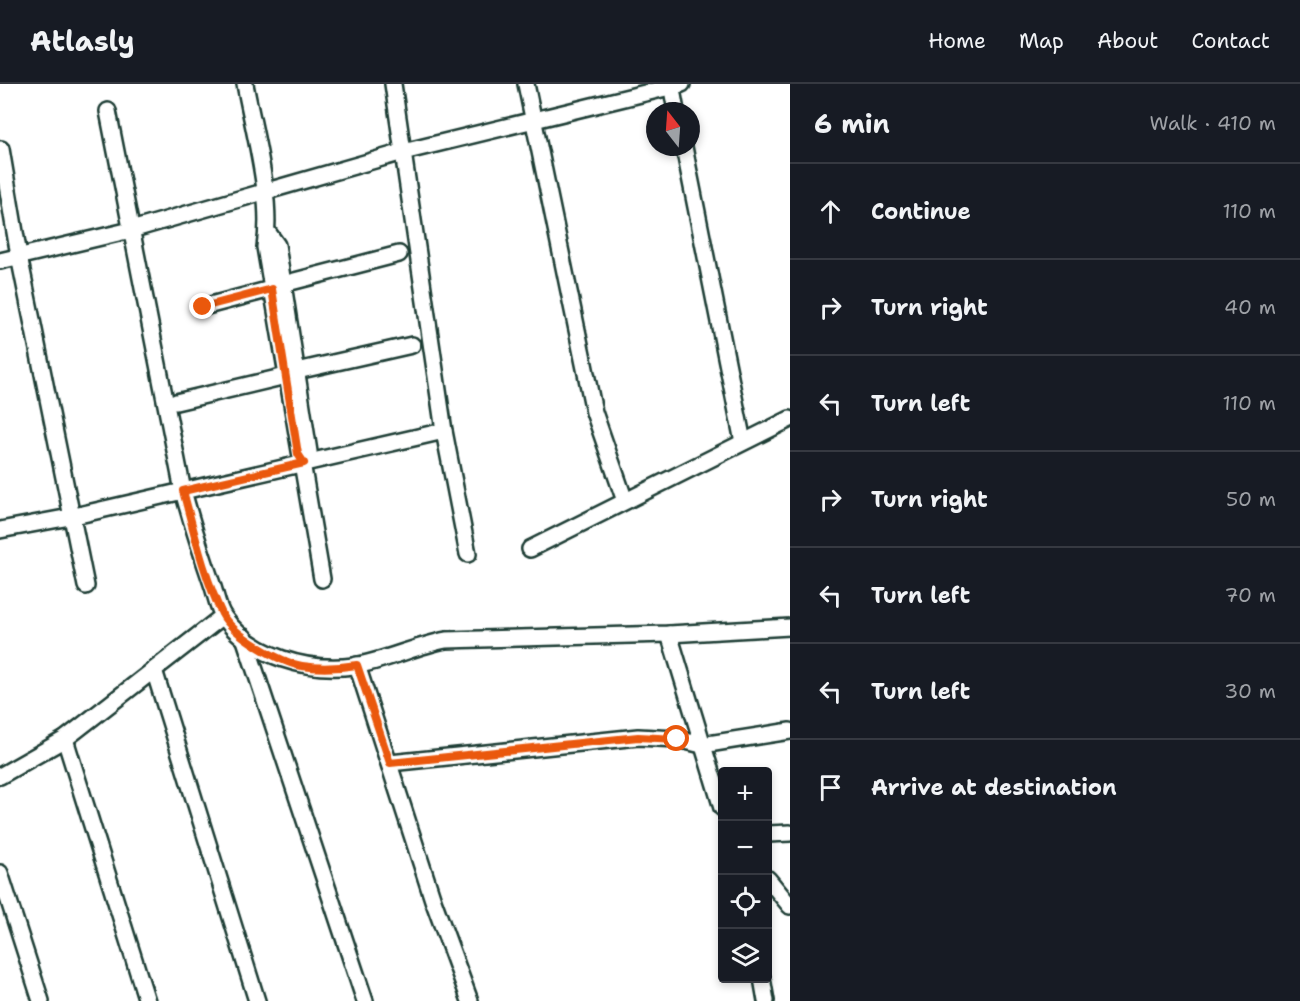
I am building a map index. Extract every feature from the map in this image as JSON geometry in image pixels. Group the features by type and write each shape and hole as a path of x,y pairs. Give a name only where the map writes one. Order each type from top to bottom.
{"street":[{"path":"245,84 264,192 267,231 277,245 277,286 291,374 309,452 304,463 322,579"},
{"path":"393,84 444,430 468,554"},
{"path":"526,84 594,412 625,501"},
{"path":"0,261 130,230 403,152 675,85 676,102"},
{"path":"108,111 183,491 198,544 223,616 244,637 299,666 330,669 357,665 416,646 446,640 669,634 790,627"},
{"path":"1,149 19,256 70,517 86,586"},
{"path":"686,156 743,442"},
{"path":"203,307 399,254"},
{"path":"176,402 412,345"},
{"path":"530,549 790,419"},
{"path":"0,530 70,517 444,430"},
{"path":"0,776 65,739 223,616"},
{"path":"669,634 718,793"},
{"path":"244,637 365,1001"},
{"path":"357,665 433,900 470,1001"},
{"path":"154,670 257,1001"},
{"path":"390,763 638,737 677,739 702,745 790,731"},
{"path":"65,739 147,1001"},
{"path":"772,834 790,833"},
{"path":"0,873 41,1001"},
{"path":"772,884 790,906"},
{"path":"763,983 766,1001"}],"route":[{"path":"203,307 272,289 298,454 304,463 183,491 198,544 223,616 244,637 266,651 299,666 330,669 357,665 390,763 638,737 677,739"}]}
